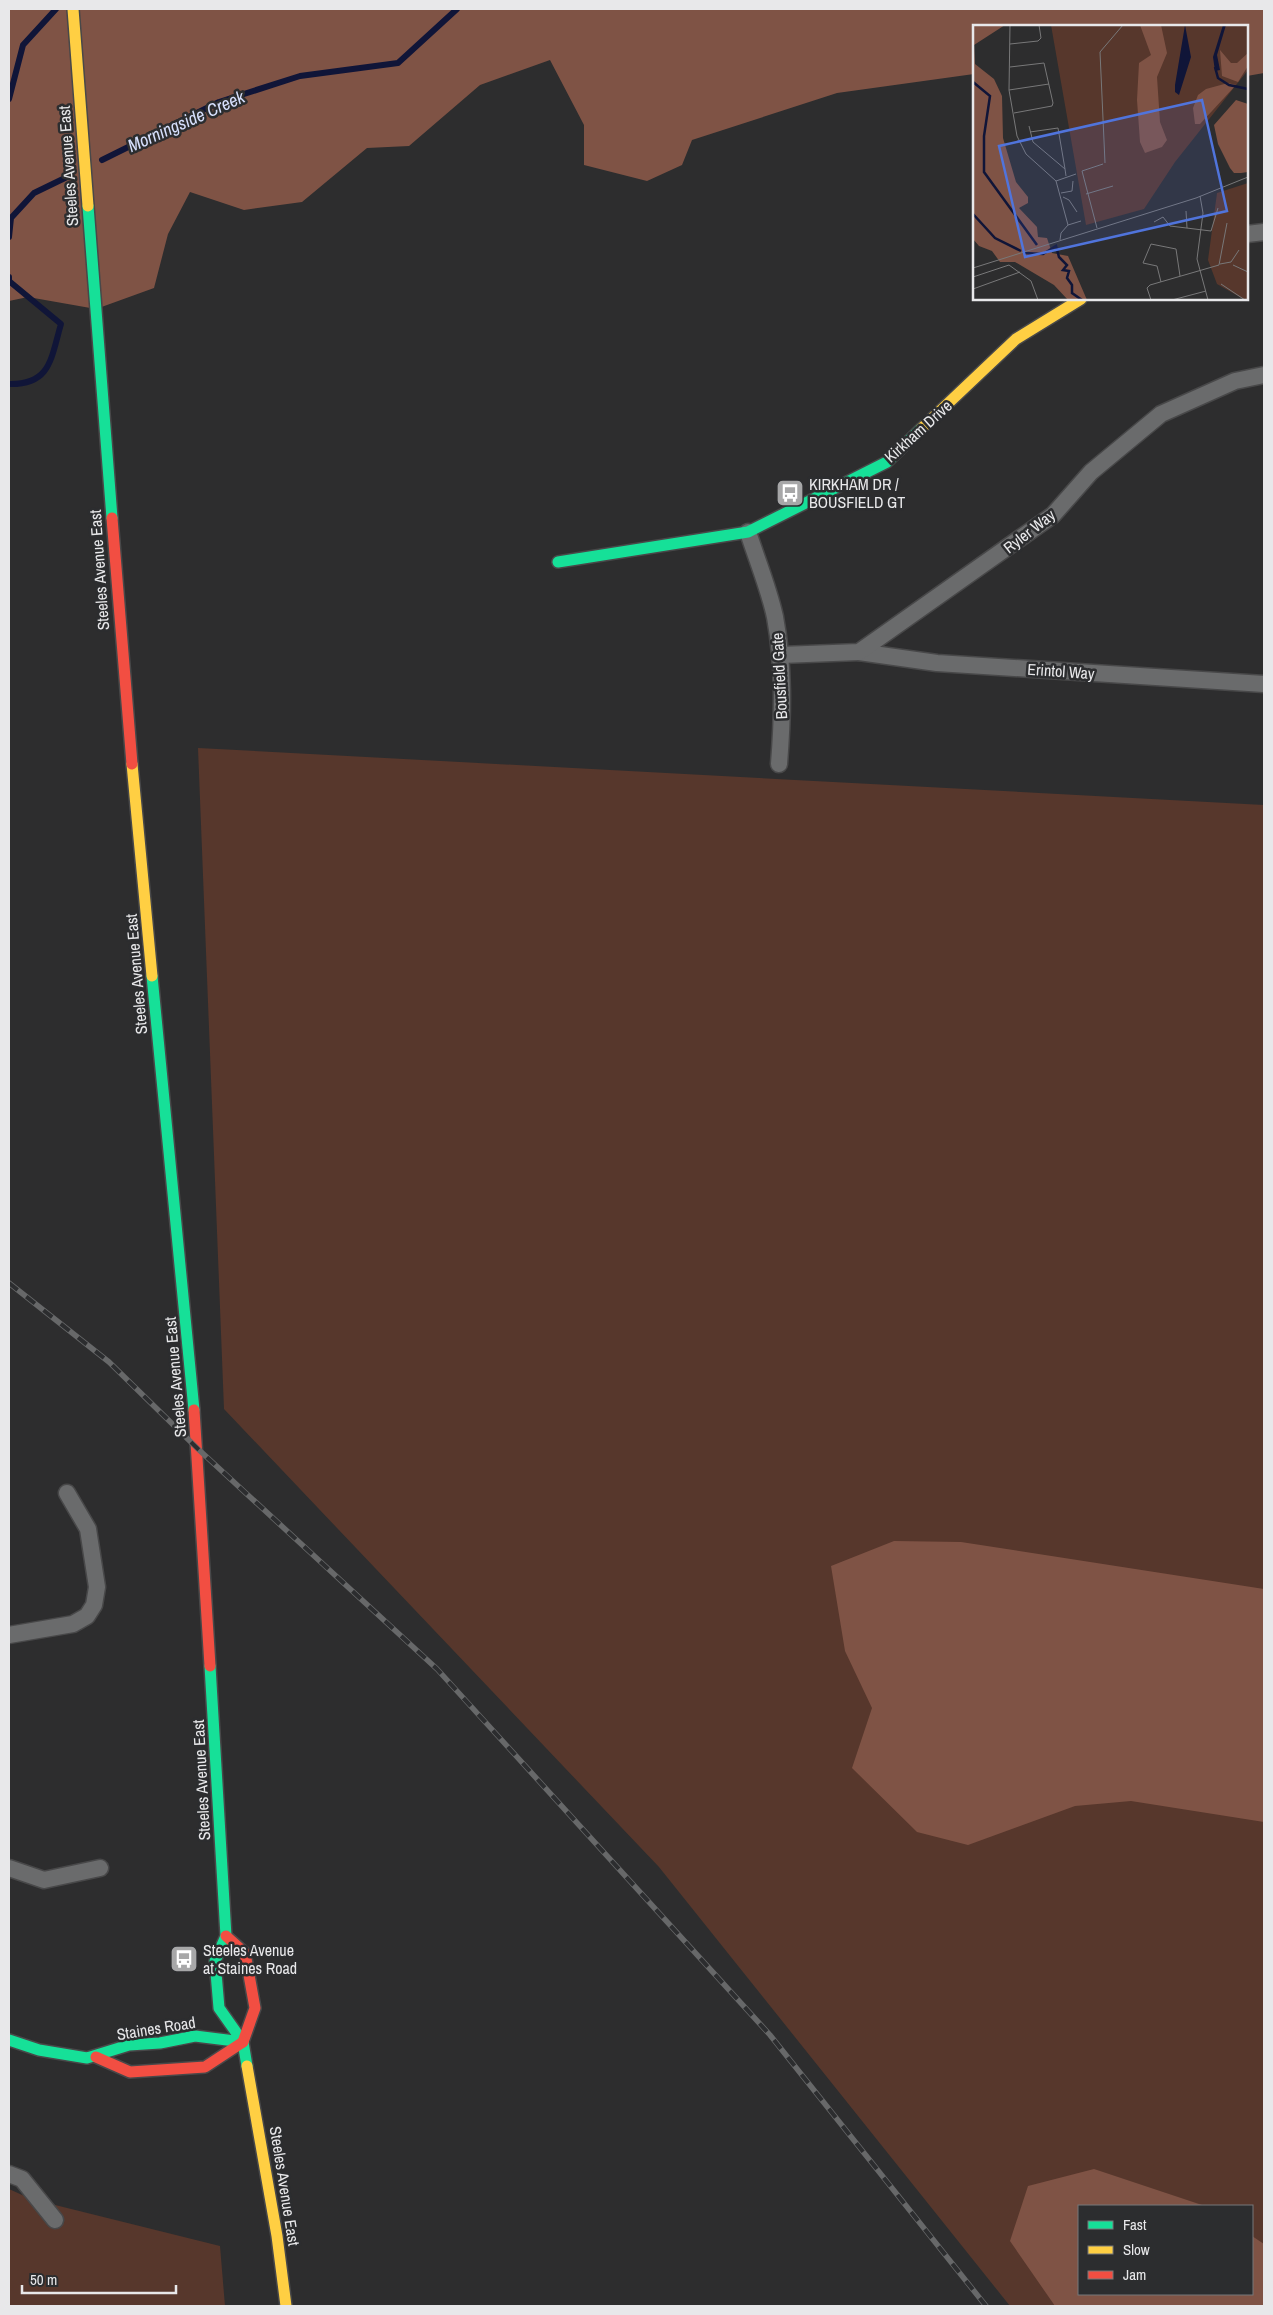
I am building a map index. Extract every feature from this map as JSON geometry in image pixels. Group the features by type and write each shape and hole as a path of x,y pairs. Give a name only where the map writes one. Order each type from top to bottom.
{"main road":[{"name":"Steeles Avenue East","path":"72,9 129,734 198,1449 226,1936 215,1961 219,2008 243,2042 275,2226 286,2306"},
{"name":"Kirkham Drive","path":"558,562 748,532 887,462 1016,339 1079,300"},
{"name":"Steeles Avenue East","path":"226,1936 245,1953 255,2008 243,2042"},
{"name":"Staines Road","path":"9,2040 39,2050 87,2058 96,2057 129,2045 160,2043 196,2036 243,2042"},
{"name":"Staines Road","path":"96,2057 130,2072 205,2067 243,2042"}],"street":[{"path":"1248,234 1264,232"},
{"name":"Ryler Way","path":"859,652 1053,515 1092,472 1161,414 1235,381 1264,375"},
{"name":"Bousfield Gate","path":"748,532 774,615 781,655 783,695 779,764"},
{"path":"781,655 859,652"},
{"name":"Erintol Way","path":"859,652 937,663 1264,684"},
{"path":"9,1635 73,1624 87,1616 94,1605 98,1586 88,1529 67,1493"},
{"path":"9,1868 44,1880 100,1868"},
{"path":"9,2174 22,2180 55,2220"}],"shaded area":[{"path":"9,9 1264,9 1264,73 1248,76 1248,25 973,25 973,74 837,93 692,140 682,165 647,181 584,165 584,125 550,60 480,85 409,146 367,148 302,202 244,210 190,192 168,234 154,288 96,309 28,297 9,301"},
{"path":"198,748 1264,805 1264,2306 1010,2306 659,1867 224,1409"},
{"path":"894,1541 961,1542 1264,1589 1264,1822 1131,1801 1075,1806 968,1845 917,1832 852,1768 872,1708 845,1651 831,1566"},
{"path":"1094,2169 1202,2205 1078,2205 1078,2295 1253,2295 1253,2237 1264,2244 1264,2306 1055,2306 1010,2241 1028,2186"},
{"path":"9,2189 31,2199 220,2246 225,2306 9,2306"}],"waterway":[{"path":"9,99 23,45 56,9"},
{"name":"Morningside Creek","path":"102,160 219,102 300,76 398,63 457,9"},
{"name":"Morningside Creek","path":"9,237 11,218 34,193 67,177"},
{"name":"Morningside Creek","path":"9,277 9,281 61,324 51,358 41,374 33,380 9,384"}],"railway":[{"path":"9,1283 109,1362 198,1449 437,1669 770,2035 986,2306"}],"traffic: fast":[{"path":"88,206 112,518"},
{"path":"558,562 748,532 887,462 921,429"},
{"path":"152,976 194,1410"},
{"path":"210,1666 226,1936 215,1961 219,2008 243,2042 247,2066"},
{"path":"9,2040 39,2050 87,2058 129,2045 160,2043 195,2036 243,2042"}],"traffic: slow":[{"path":"73,9 88,206"},
{"path":"921,429 1016,339 1079,300"},
{"path":"132,764 152,976"},
{"path":"247,2066 277,2236 286,2306"}],"traffic: jam":[{"path":"112,518 132,764"},
{"path":"194,1410 210,1666"},
{"path":"226,1936 245,1953 255,2008 243,2042"},
{"path":"96,2057 130,2072 205,2067 243,2042"}],"place":[{"name":"KIRKHAM DR / BOUSFIELD GT","path":"790,493"},
{"name":"Steeles Avenue at Staines Road","path":"184,1959"}]}
